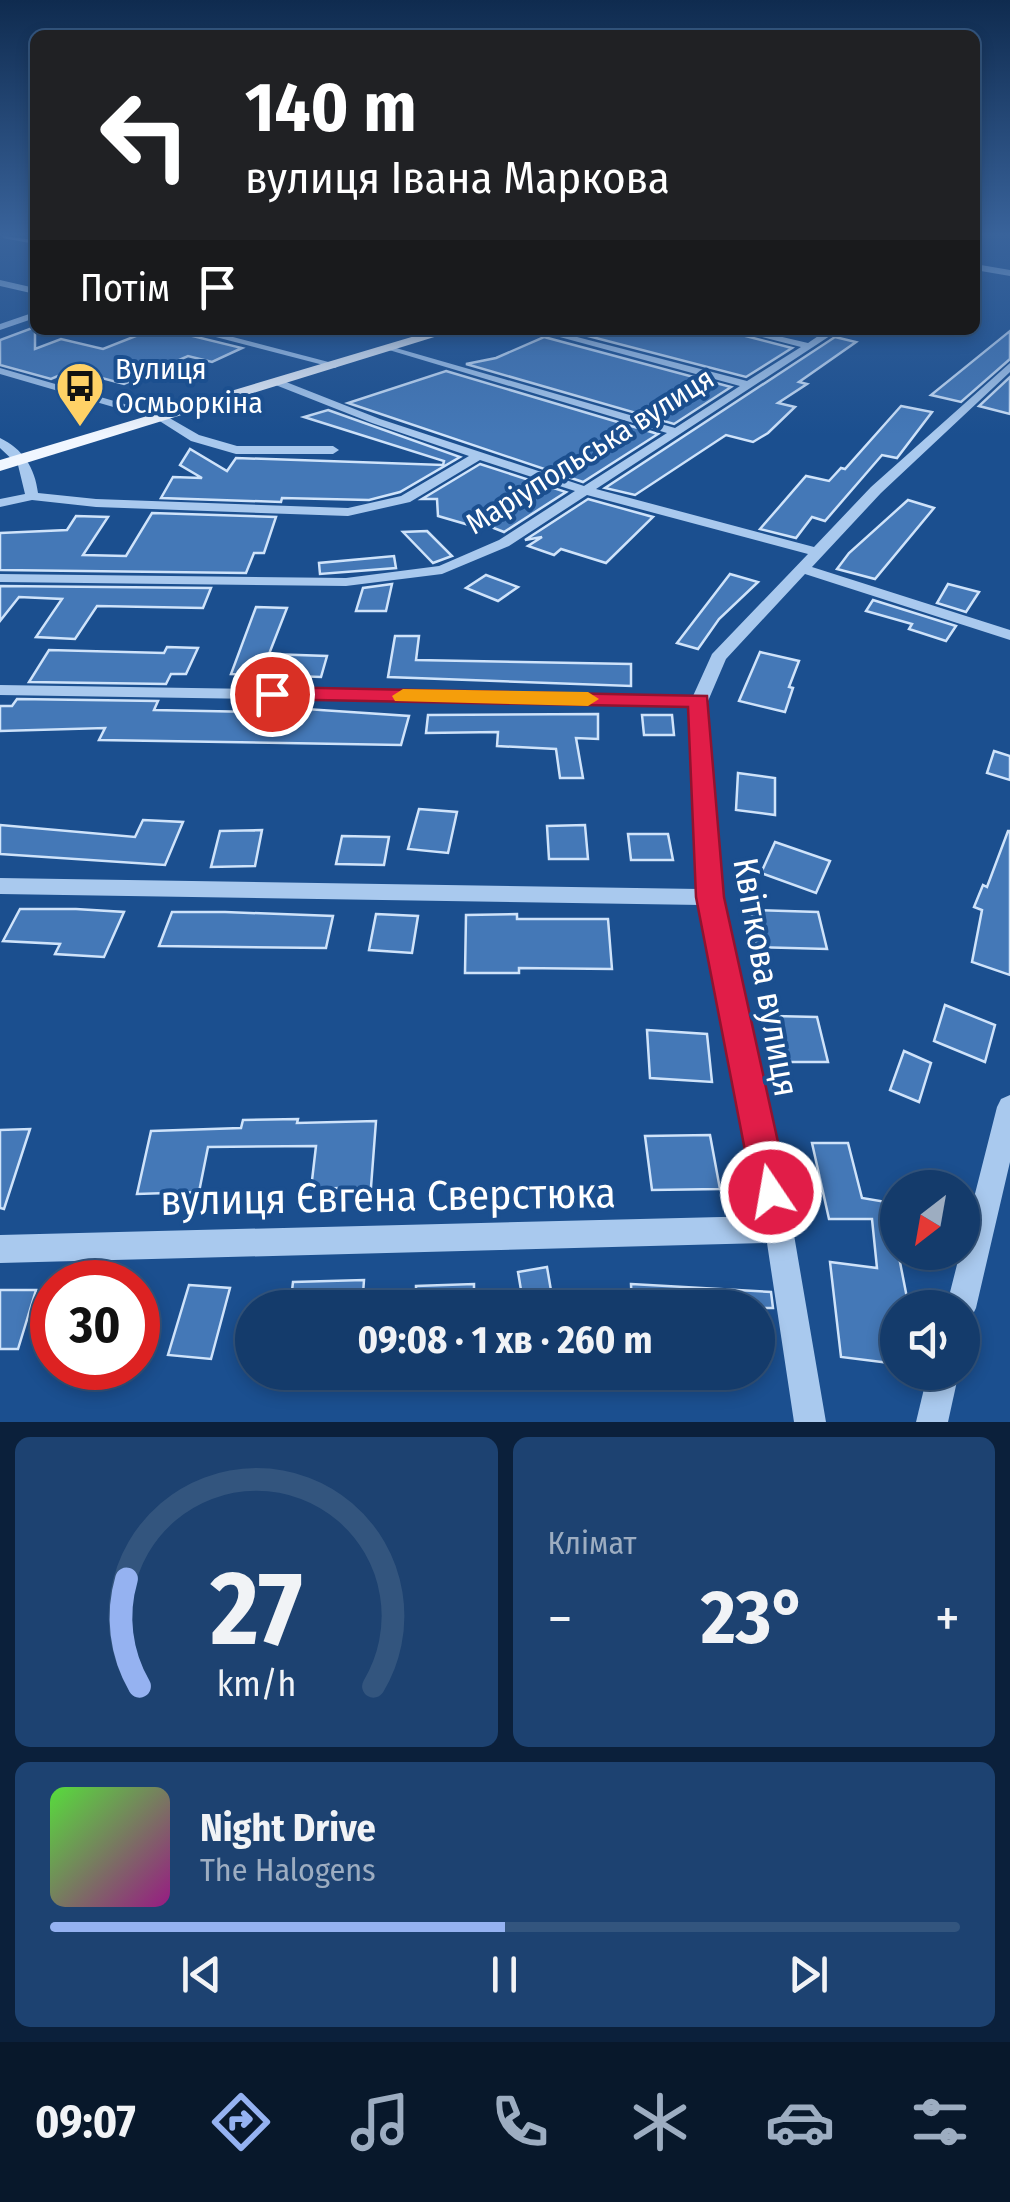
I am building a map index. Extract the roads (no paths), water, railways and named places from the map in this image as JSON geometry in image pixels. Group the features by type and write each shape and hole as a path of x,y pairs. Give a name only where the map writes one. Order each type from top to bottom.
{"main road":[{"path":"0,466 429,335"}],"street":[{"path":"0,327 30,317"},
{"path":"214,335 335,365"},
{"path":"558,335 749,384"},
{"path":"761,335 809,346"},
{"name":"Маріупольська вулиця","path":"0,578 346,582 442,570 504,543 826,335"},
{"path":"393,348 676,432"},
{"name":"Квіткова вулиця","path":"810,1422 778,1229 710,897 699,701 718,658 876,490 1010,366"},
{"path":"0,371 162,418 195,438 236,450 332,450"},
{"path":"277,382 477,456 811,560 1010,635"},
{"path":"0,442 23,459 31,477 32,496"},
{"path":"0,503 32,496 96,503 348,512 405,498 477,456"},
{"path":"0,690 699,701"},
{"path":"0,886 710,897"},
{"path":"964,1290 1010,1107"},
{"name":"вулиця Євгена Сверстюка","path":"0,1249 778,1229"},
{"path":"932,1422 940,1390"}],"place":[{"name":"Вулиця Осмьоркіна","path":"80,428"}]}
